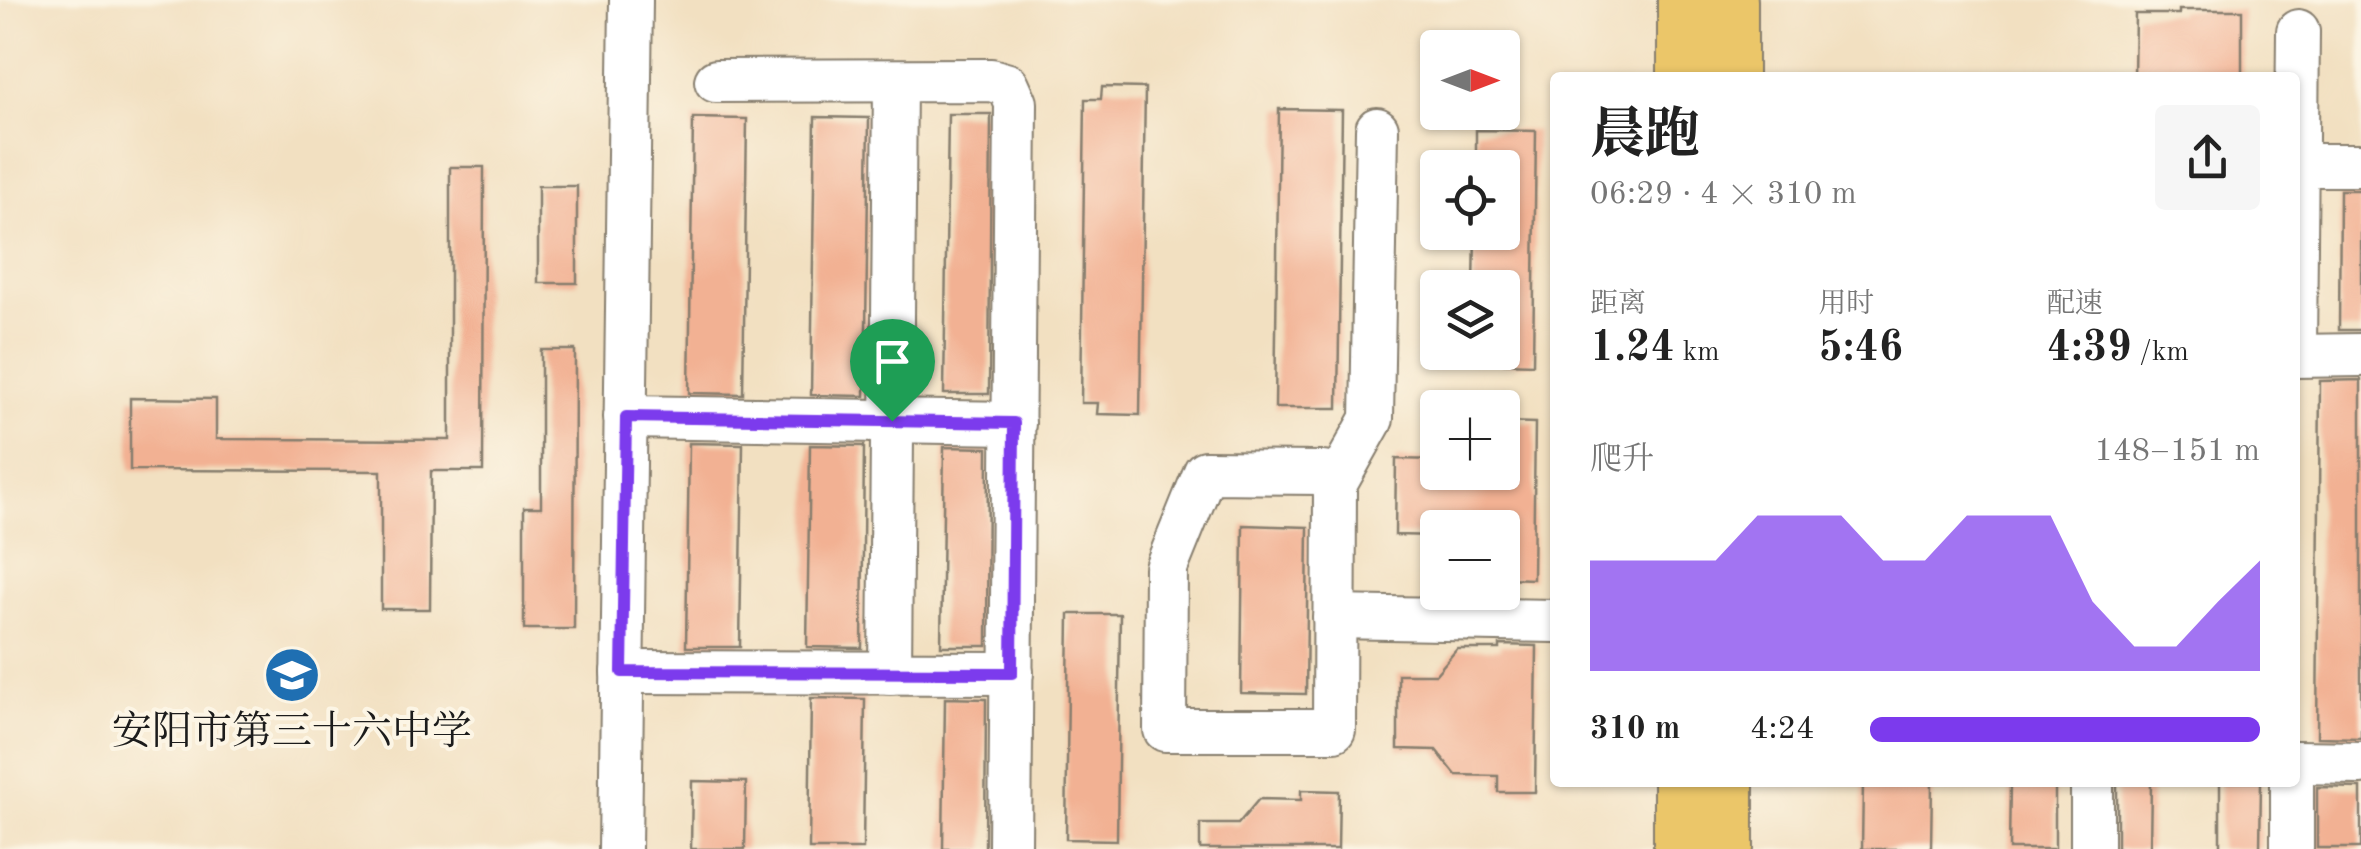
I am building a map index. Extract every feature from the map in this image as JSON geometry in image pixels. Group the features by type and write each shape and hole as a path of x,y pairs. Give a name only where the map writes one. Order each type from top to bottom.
{"main road":[{"path":"1684,0 1684,72"},
{"path":"1731,0 1731,72"},
{"path":"1680,787 1680,849"},
{"path":"1726,849 1727,787"}],"street":[{"path":"620,849 631,0"},
{"path":"2298,31 2298,72"},
{"path":"890,673 895,80"},
{"path":"716,81 991,80 1008,85 1016,103 1010,849"},
{"path":"1335,486 1323,473 1204,472 1166,568 1165,730 1334,730 1335,486 1372,418 1377,129"},
{"path":"2300,165 2361,165"},
{"path":"2300,353 2361,355"},
{"path":"626,417 1014,423"},
{"path":"1334,617 1550,621"},
{"path":"622,672 1012,673"},
{"path":"2300,762 2361,763"},
{"path":"2092,787 2092,849"},
{"path":"2292,787 2292,849"}],"building":[{"path":"2179,10 2242,10 2242,72 2134,72 2135,14 2179,14"},
{"path":"1102,87 1145,88 1140,415 1097,414 1098,403 1081,403 1085,99 1101,99"},
{"path":"1279,109 1342,110 1338,408 1275,408"},
{"path":"948,114 991,114 989,394 944,394"},
{"path":"815,117 869,118 865,396 811,395"},
{"path":"693,118 747,119 743,394 689,393"},
{"path":"1476,130 1536,131 1533,364 1520,364 1520,270 1474,270 1475,250 1520,250 1520,150 1476,150"},
{"path":"450,167 484,167 483,471 431,471 430,609 381,609 381,471 130,470 130,398 216,399 216,439 450,440"},
{"path":"538,186 577,186 577,283 538,283"},
{"path":"2340,190 2361,190 2361,330 2339,330"},
{"path":"541,350 575,350 574,629 524,629 524,507 541,507"},
{"path":"2361,380 2361,738 2317,737 2320,381"},
{"path":"1520,423 1535,423 1533,579 1520,579 1520,510 1420,510 1420,536 1395,535 1396,459 1420,460 1420,490 1520,490"},
{"path":"689,443 743,444 740,647 686,647"},
{"path":"810,445 864,446 862,648 807,647"},
{"path":"944,447 988,448 987,646 941,646"},
{"path":"1243,525 1308,527 1306,694 1241,693"},
{"path":"1069,614 1120,614 1117,840 1066,839"},
{"path":"1500,645 1537,646 1535,792 1498,792 1498,776 1456,775 1436,750 1398,749 1398,674 1436,674 1457,649 1500,649"},
{"path":"811,698 865,699 863,849 809,849"},
{"path":"945,698 986,699 985,849 943,849"},
{"path":"692,781 746,782 745,849 691,849"},
{"path":"1863,787 1932,787 1931,849 1862,849"},
{"path":"2010,787 2055,787 2055,849 2009,849"},
{"path":"2117,787 2151,787 2150,849 2117,849"},
{"path":"2220,787 2261,787 2260,849 2220,849"},
{"path":"2317,787 2361,788 2361,848 2317,848"},
{"path":"1301,790 1339,791 1338,849 1200,849 1200,824 1238,824 1259,799 1301,800"}],"place":[{"name":"安阳市第三十六中学","path":"292,675"}],"route":[{"path":"626,417 892,421 1014,423 1012,673 622,672 626,417"}]}
